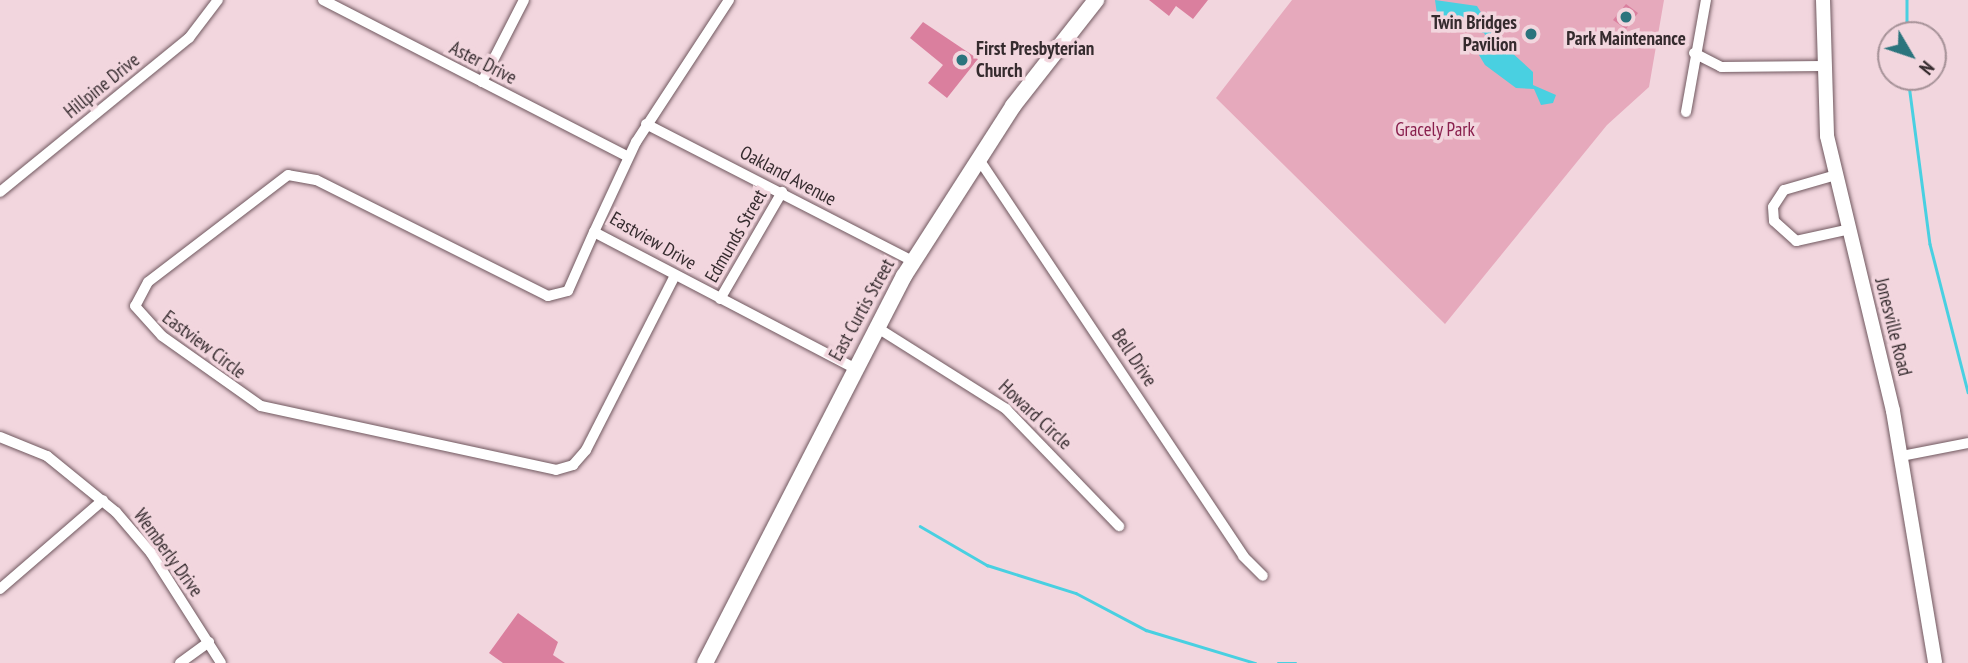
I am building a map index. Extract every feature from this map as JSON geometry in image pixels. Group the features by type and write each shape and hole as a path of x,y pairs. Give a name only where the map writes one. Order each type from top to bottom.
{"main road":[{"name":"East Curtis Street","path":"705,663 757,571 854,368 913,261 978,158 1096,0"}],"street":[{"name":"Hillpine Drive","path":"0,192 189,38 218,0"},
{"name":"Aster Drive","path":"323,0 336,3 628,157"},
{"path":"482,82 524,0"},
{"name":"Eastview Drive","path":"729,0 646,124 594,232 854,368"},
{"path":"1686,112 1694,53 1706,0"},
{"name":"Jonesville Road","path":"1823,0 1823,66 1836,175 1902,456 1935,663"},
{"path":"1694,53 1721,67 1823,66"},
{"name":"Oakland Avenue","path":"646,124 913,261"},
{"name":"Bell Drive","path":"978,158 1243,556 1263,576"},
{"name":"Eastview Circle","path":"594,232 568,290 548,296 316,180 288,175 148,282 135,306 162,336 261,406 556,470 573,465 586,450 675,275"},
{"path":"1836,175 1784,190 1773,207 1774,221 1796,241 1850,229"},
{"name":"Edmunds Street","path":"720,299 782,192"},
{"name":"Howard Circle","path":"876,327 1006,409 1119,526"},
{"name":"Wemberly Drive","path":"0,437 47,456 103,500 151,553 221,663"},
{"path":"1902,456 1968,443"},
{"path":"0,589 103,500"},
{"path":"180,663 209,642"}],"green space":[{"name":"Gracely Park","path":"1292,0 1664,0 1649,87 1607,125 1445,324 1216,98"}],"water":[{"path":"1435,0 1477,6 1498,40 1533,72 1533,85 1556,95 1553,103 1541,105 1534,89 1516,88 1485,65 1479,55 1490,44 1484,33 1451,25 1437,14"}],"building":[{"path":"1149,0 1208,0 1193,19 1176,6 1169,16"},
{"name":"Park Maintenance","path":"1626,4 1638,13 1626,29 1613,20"},
{"name":"First Presbyterian Church","path":"923,22 978,59 947,98 928,83 943,65 910,38"},
{"path":"518,613 558,642 553,655 565,663 503,663 489,653"}],"waterway":[{"path":"1907,0 1907,21"},
{"path":"1910,91 1930,244 1968,392"},
{"path":"920,526 987,565 1076,593 1146,630 1255,663"},
{"path":"1278,663 1296,663"}],"place":[{"name":"Park Maintenance","path":"1626,17"},
{"name":"Twin Bridges Pavilion","path":"1531,34"},
{"name":"First Presbyterian Church","path":"962,60"}]}
